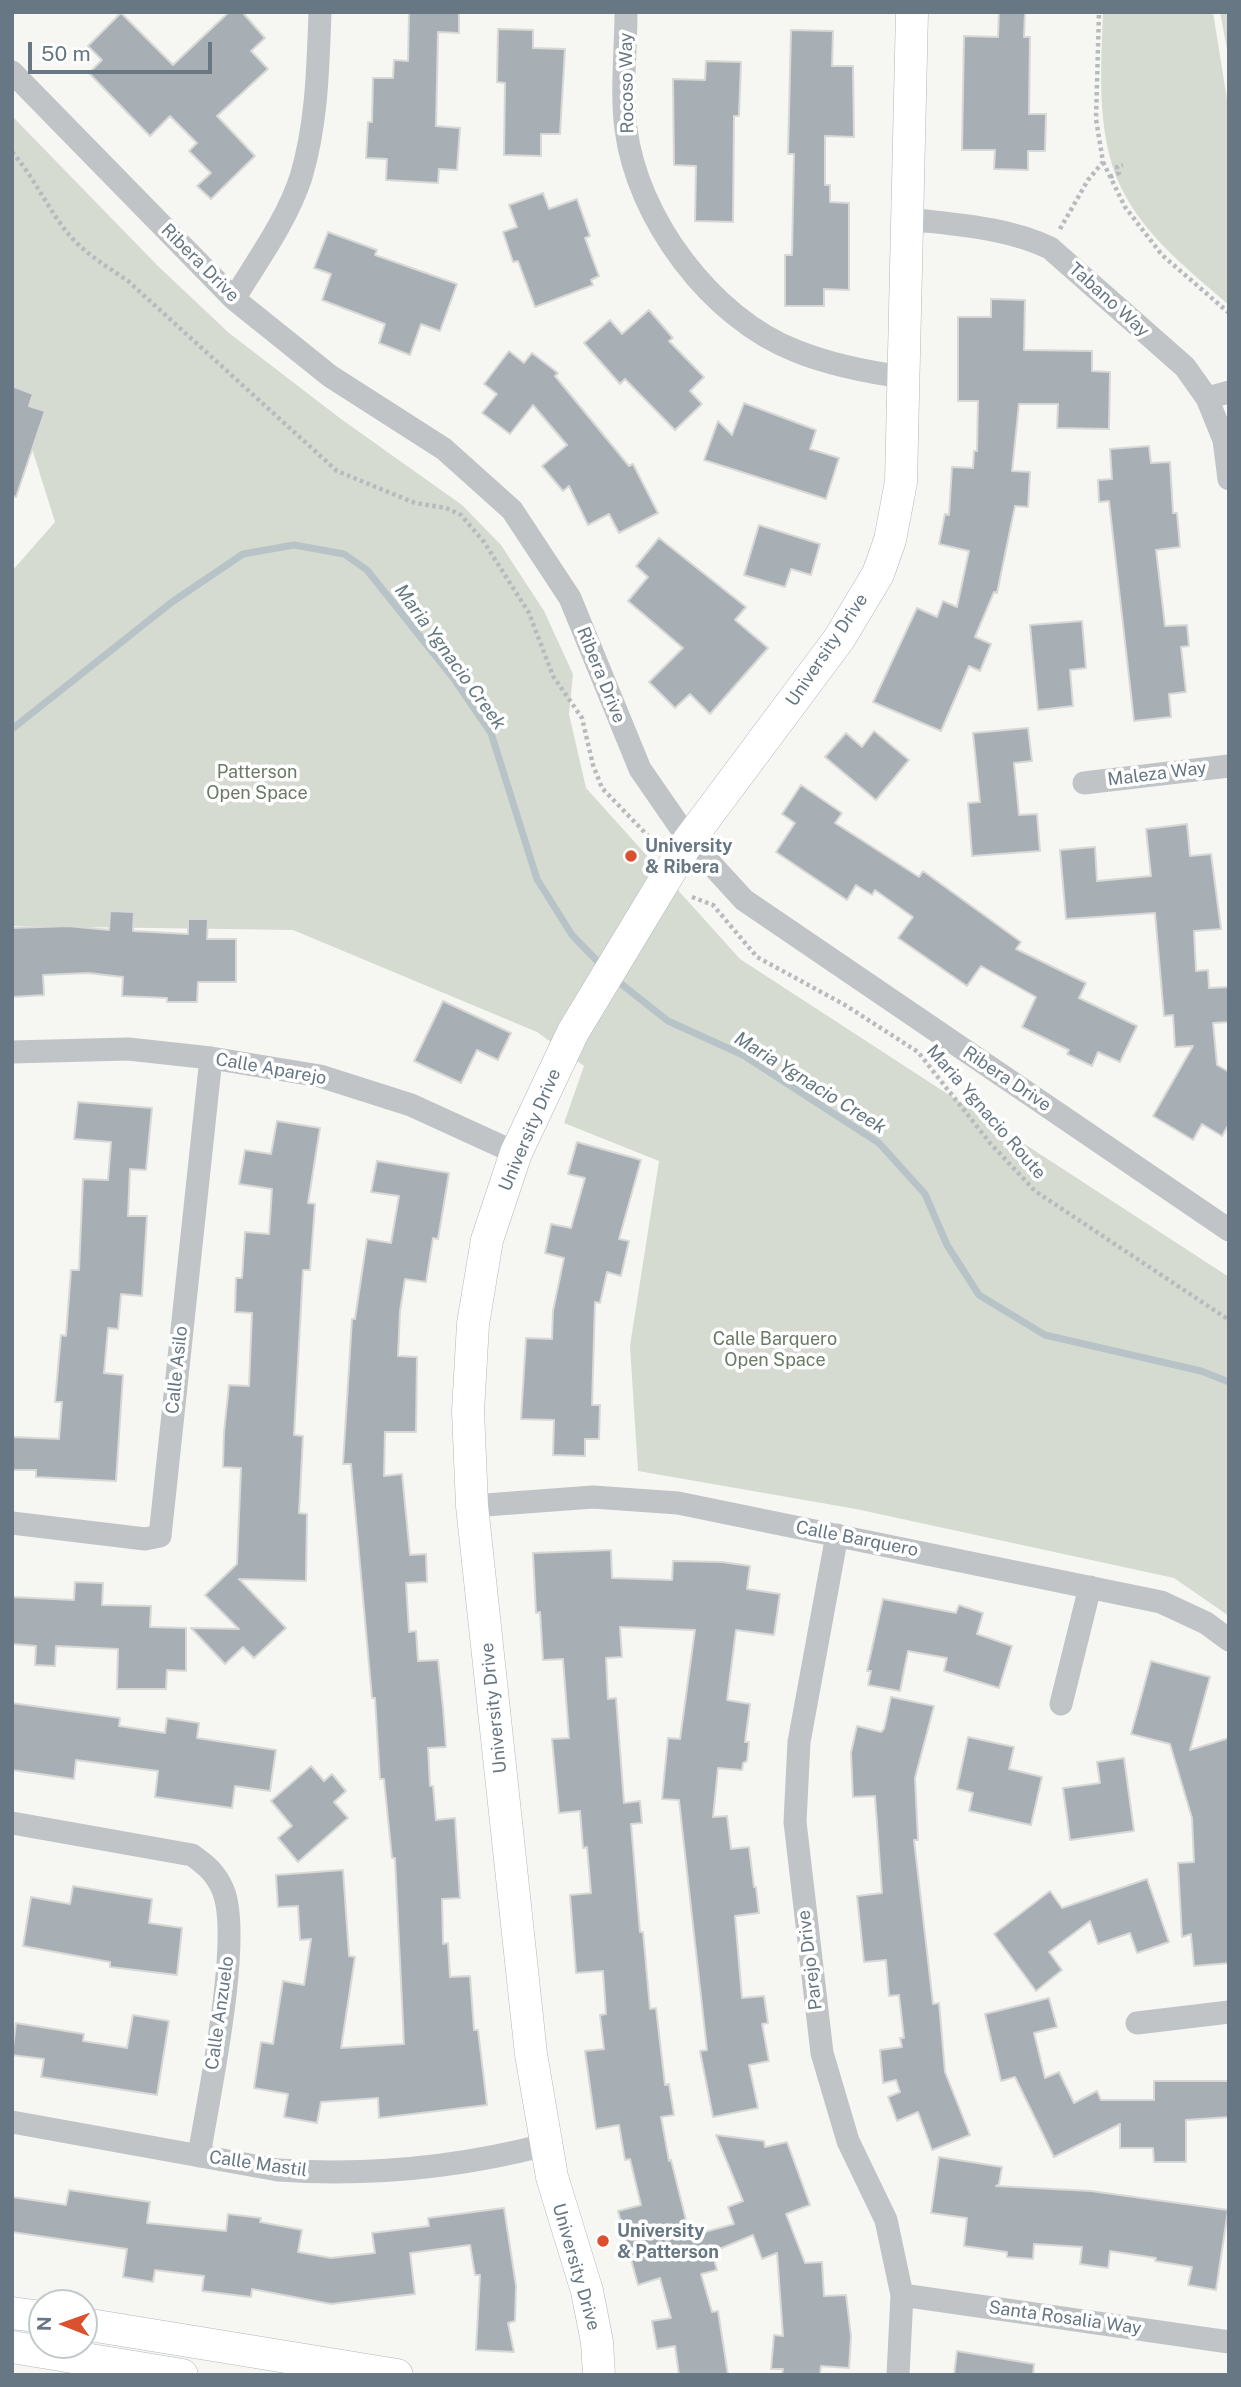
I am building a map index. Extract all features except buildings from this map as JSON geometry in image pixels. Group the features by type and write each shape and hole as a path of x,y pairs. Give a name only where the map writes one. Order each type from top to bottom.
{"street":[{"path":"234,299 276,229 300,178 313,118 320,12"},
{"name":"Rocoso Way","path":"626,12 625,128 634,171 660,228 696,278 741,319 793,350 852,369 904,377"},
{"name":"University Drive","path":"599,2375 597,2342 587,2291 562,2215 545,2144 531,2054 472,1506 468,1411 473,1324 487,1240 516,1153 573,1032 689,840 839,639 878,574 890,540 901,482 912,12"},
{"name":"Ribera Drive","path":"12,72 234,299 330,376 444,449 512,510 570,598 640,769 689,840 744,900 1229,1230"},
{"name":"Tabano Way","path":"908,219 986,227 1023,235 1050,248 1218,395 1229,479"},
{"name":"Maleza Way","path":"1084,783 1229,766"},
{"name":"Calle Aparejo","path":"12,1052 128,1049 211,1058 320,1076 411,1105 516,1153"},
{"name":"Calle Asilo","path":"12,1523 145,1539 160,1536 211,1058"},
{"name":"Calle Barquero","path":"472,1506 593,1497 678,1503 1161,1602 1206,1623 1229,1640"},
{"name":"Parejo Drive","path":"837,1535 799,1742 795,1822 822,2053 848,2141 886,2220 902,2295 898,2375"},
{"path":"1061,1704 1090,1587"},
{"name":"Calle Anzuelo","path":"12,1823 192,1855 211,1868 224,1892 229,1957 199,2156"},
{"path":"1137,2023 1229,2012"},
{"name":"Calle Mastil","path":"12,2122 278,2170 322,2173 508,2156 545,2144"},
{"name":"Santa Rosalia Way","path":"902,2295 1229,2342"},
{"path":"98,2326 397,2375"},
{"path":"12,2347 182,2375"}],"path":[{"path":"1098,12 1096,119 1103,162 1125,207 1162,255 1229,313"},
{"path":"12,152 30,173 70,236 89,254 128,281 337,471 415,503 446,508 461,515 484,542 529,613 554,676 582,719 593,765 602,788 650,838"},
{"path":"1050,248 1088,180 1103,162"},
{"path":"1110,177 1119,173 1117,167 1123,165"},
{"name":"Maria Ygnacio Route","path":"692,897 713,905 757,957 845,1005 918,1052 990,1143 1035,1191 1229,1320"}],"green space":[{"path":"1103,12 1213,12 1229,112 1229,305 1159,242 1136,213 1116,176 1109,154 1102,107"},
{"path":"1220,12 1229,12 1229,60"},
{"path":"12,116 158,266 229,333 341,419 462,505 501,545 544,611 573,674 569,714 586,788 740,959 1229,1277 1229,1616 1174,1578 856,1509 638,1471 630,1346 659,1161 564,1123 584,1066 537,1032 293,930 12,926 12,571 55,522 12,385"}],"waterway":[{"name":"Maria Ygnacio Creek","path":"12,729 172,602 243,554 294,545 344,554 367,570 454,679 491,733 537,879 572,935 602,966"},
{"name":"Maria Ygnacio Creek","path":"615,979 668,1021 743,1055 879,1143 925,1194 947,1245 979,1295 1045,1335 1201,1371 1229,1382"}],"place":[{"name":"University & Ribera","path":"631,856"},
{"name":"University & Patterson","path":"603,2241"}],"park label":[{"name":"Patterson Open Space","path":"257,782"},
{"name":"Calle Barquero Open Space","path":"775,1349"}]}
